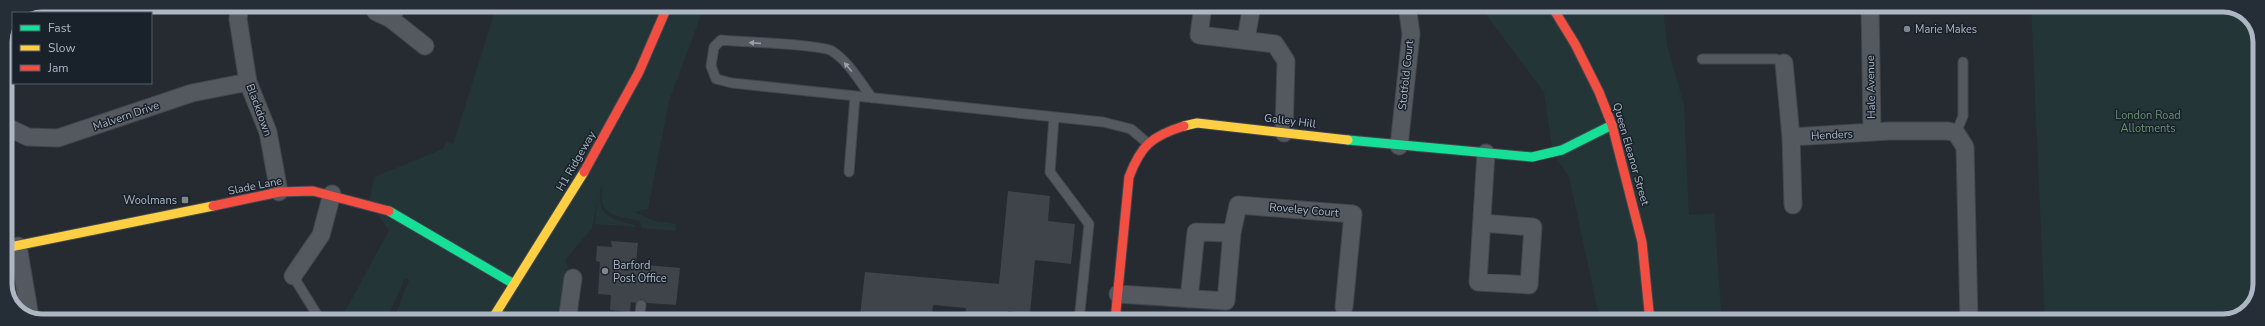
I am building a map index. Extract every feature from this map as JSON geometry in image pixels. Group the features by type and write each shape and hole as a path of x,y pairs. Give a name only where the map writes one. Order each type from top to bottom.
{"street":[{"name":"Blackdown","path":"239,12 238,19 248,82 268,132 279,192"},
{"path":"376,12 394,12 425,46"},
{"name":"H1 Ridgeway","path":"495,314 588,166 640,72 665,12"},
{"path":"1202,12 1199,35 1246,39 1275,44 1286,61 1284,133"},
{"path":"1246,39 1251,12"},
{"name":"Stotfold Court","path":"1399,146 1411,34 1409,12"},
{"name":"Queen Eleanor Street","path":"1555,12 1575,44 1599,92 1612,125 1642,242 1649,314"},
{"name":"Hale Avenue","path":"1870,12 1872,132 1948,131 1956,133"},
{"path":"1784,63 1791,137 1793,205"},
{"name":"Malvern Drive","path":"12,129 28,137 58,138 192,93 248,82"},
{"name":"Galley Hill","path":"1116,314 1129,177 1136,156 1146,142 1167,131 1197,123 1399,146 1532,157 1562,150 1612,125"},
{"name":"Henders","path":"1791,137 1872,132"},
{"path":"1956,133 1965,147 1970,314"},
{"path":"1482,223 1533,227 1529,285 1478,282 1486,153"},
{"name":"Slade Lane","path":"12,247 279,192 313,191 332,194 388,210 514,284"},
{"path":"293,276 321,235 332,194"},
{"name":"Roveley Court","path":"1118,294 1226,301 1232,233 1238,205 1353,214 1344,307"},
{"path":"1189,299 1196,232 1232,233"},
{"path":"12,251 28,311"},
{"path":"568,314 573,278"}],"lane":[{"path":"872,98 849,68 831,51 794,46 721,40 714,47 711,66 716,79 732,83 786,88 872,98 1103,122 1131,129 1146,142"},
{"path":"1702,59 1776,59 1784,63"},
{"path":"1956,133 1963,116 1963,62"},
{"path":"849,172 854,96"},
{"path":"1054,117 1050,172 1089,224 1080,314"},
{"path":"293,276 317,314"},
{"path":"640,314 641,305"}],"green space":[{"path":"495,12 702,12 669,101 648,209 635,212 654,221 676,224 675,231 641,228 640,221 612,214 604,207 602,202 601,186 600,204 602,210 611,217 635,225 635,227 595,224 597,201 592,228 565,260 573,278 568,314 396,314 409,280 405,278 389,314 344,314 389,230 369,203 374,177 443,149 446,142 453,144"},
{"path":"1484,12 1664,12 1667,45 1684,105 1689,215 1714,213 1721,314 1598,314 1569,177 1553,154 1544,92"},
{"name":"London Road Allotments","path":"2031,12 2227,12 2238,16 2248,25 2253,40 2253,288 2246,304 2234,312 2223,314 2045,314"}],"building":[{"path":"1008,191 1050,196 1048,221 1075,224 1071,264 1035,260 1030,314 1008,311 1008,314 965,314 966,308 933,305 932,314 860,314 865,272 999,284"},
{"path":"611,241 638,243 636,264 680,268 676,305 647,303 641,299 636,303 631,302 630,312 610,310 611,295 598,294 600,262 596,261 597,246 612,247"}],"traffic: fast":[{"path":"1348,140 1532,157 1562,150 1612,125"},
{"path":"389,211 514,284"}],"traffic: slow":[{"path":"1184,126 1197,123 1348,140"},
{"path":"495,314 584,172"},
{"path":"12,247 213,206"}],"traffic: jam":[{"path":"584,172 639,72 665,12"},
{"path":"1555,12 1575,44 1599,92 1612,125 1642,242 1649,314"},
{"path":"1116,314 1129,177 1138,157 1149,143 1164,134 1184,126"},
{"path":"213,206 279,192 313,191 389,211"}],"place":[{"name":"Marie Makes","path":"1907,29"},
{"name":"Woolmans","path":"185,200"},
{"name":"Barford Post Office","path":"605,271"}]}
